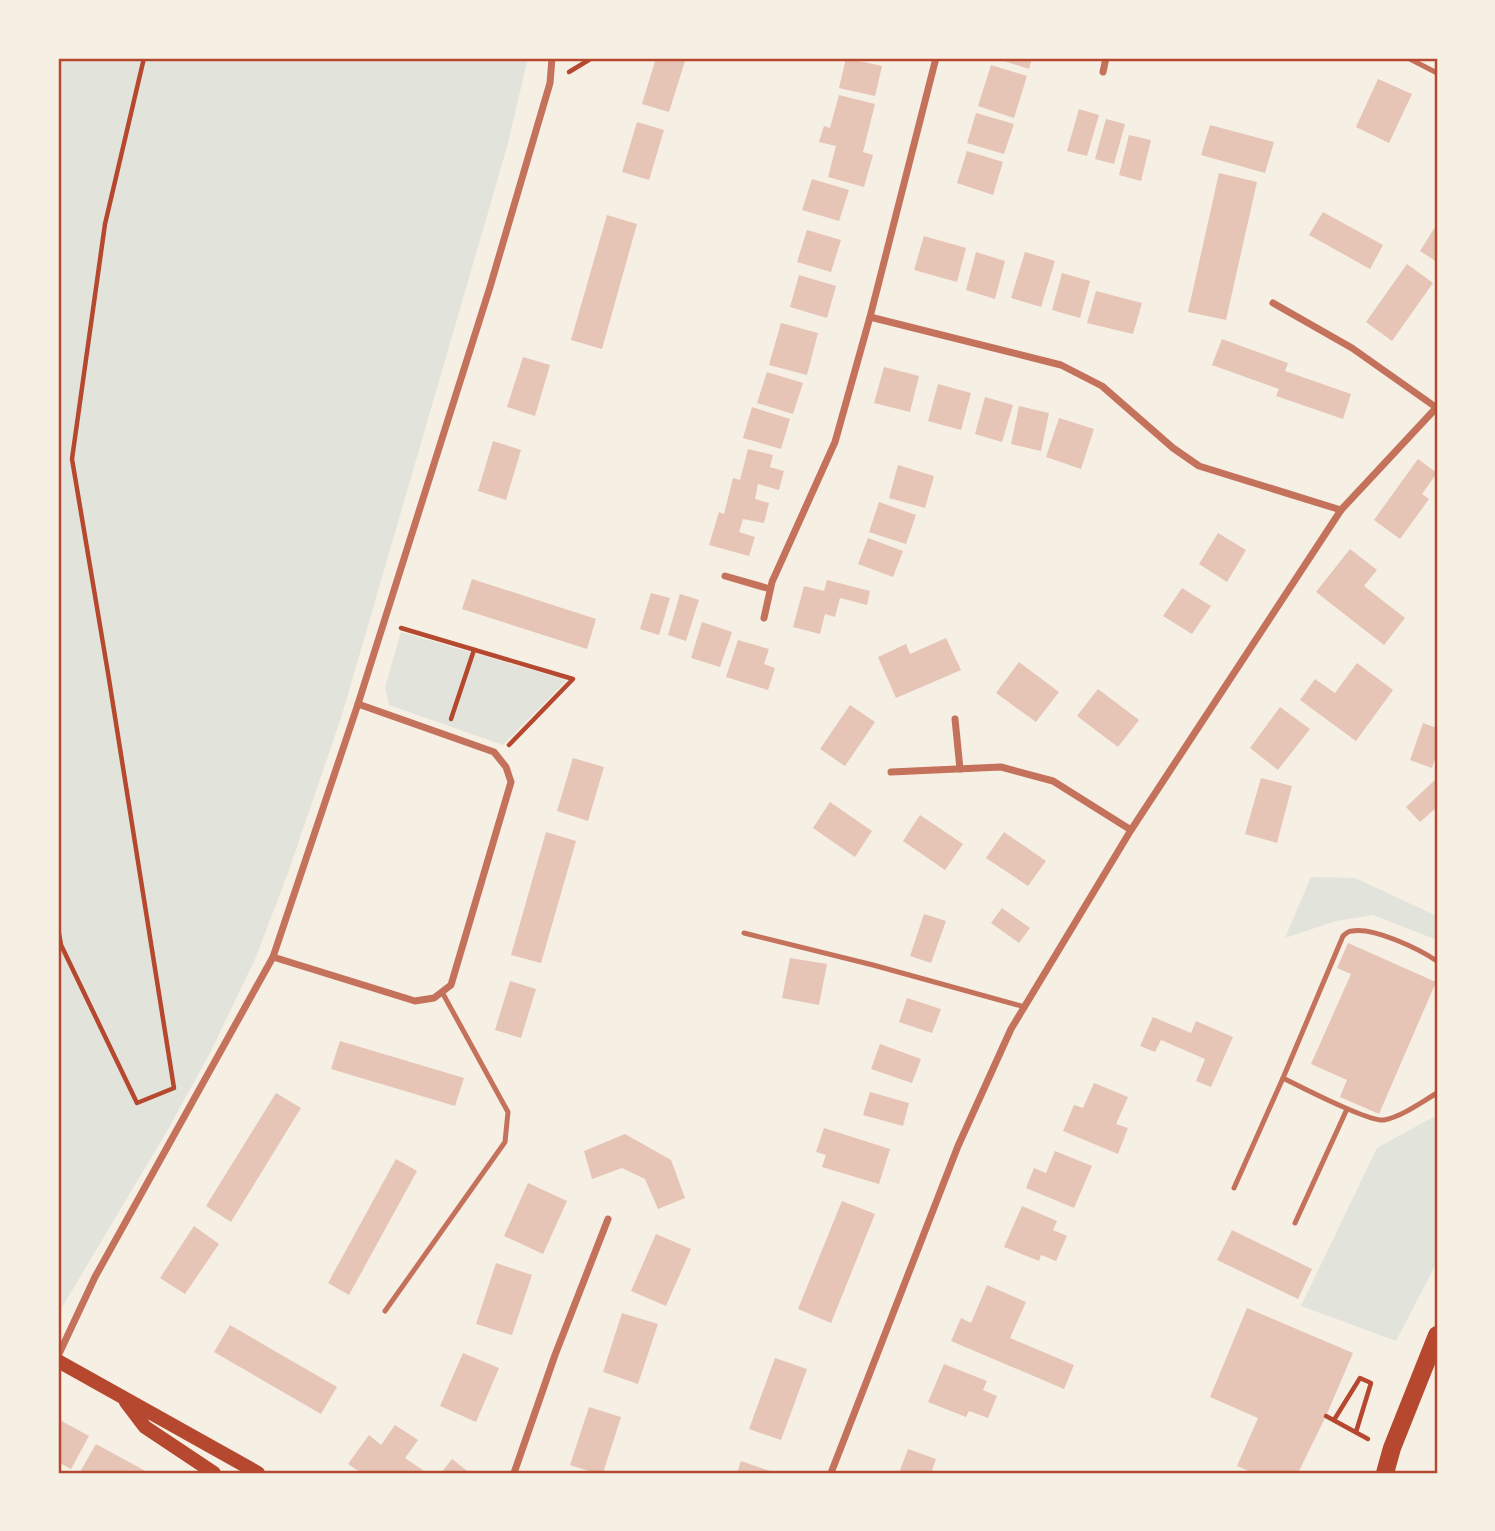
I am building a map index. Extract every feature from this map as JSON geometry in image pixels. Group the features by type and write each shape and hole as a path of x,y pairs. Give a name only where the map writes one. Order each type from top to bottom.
{"main road":[{"path":"1385,1473 1392,1448 1437,1335"},
{"path":"58,1359 258,1473"},
{"path":"123,1398 145,1427 214,1473"}],"street":[{"path":"58,1359 96,1277 273,957 358,704 490,287 550,83 552,58"},
{"path":"764,618 772,582 835,442 936,58"},
{"path":"1103,72 1106,58"},
{"path":"831,1473 958,1146 1011,1029 1131,830 1341,510 1437,408 1352,348 1273,303"},
{"path":"870,317 1061,365 1102,386 1173,448 1199,466 1341,510"},
{"path":"724,576 770,589"},
{"path":"273,957 415,1001 434,998 451,985 511,782 506,767 494,752 358,704"},
{"path":"955,719 960,769"},
{"path":"891,772 1001,767 1053,781 1131,830"},
{"path":"514,1473 555,1355 608,1219"}],"lane":[{"path":"1408,58 1437,72"},
{"path":"1428,68 1431,58"},
{"path":"1234,1188 1343,936 1351,930 1367,931 1408,944 1437,961"},
{"path":"744,933 1025,1007"},
{"path":"385,1311 505,1142 508,1112 442,992"},
{"path":"1283,1078 1347,1109 1382,1121 1437,1093"},
{"path":"1295,1223 1347,1109"}],"path":[{"path":"58,928 61,945 137,1104 174,1088 72,459 105,224 144,58"},
{"path":"384,623 573,679 498,757"},
{"path":"445,735 474,650"},
{"path":"1334,1420 1360,1378 1371,1382 1356,1432"},
{"path":"1326,1416 1368,1439"}],"shaded area":[{"path":"58,58 528,58 507,147 342,715 289,870 256,957 210,1053 58,1314"},
{"path":"401,632 567,680 503,745 389,705 385,687"},
{"path":"1311,877 1355,878 1437,916 1437,940 1373,915 1336,921 1285,938"},
{"path":"1437,1115 1437,1262 1396,1341 1301,1306 1377,1148"}],"building":[{"path":"656,58 685,61 669,112 642,104"},
{"path":"846,58 882,66 875,96 839,88"},
{"path":"995,58 1032,58 1029,69"},
{"path":"991,65 1027,76 1014,118 978,106"},
{"path":"1378,79 1412,94 1389,143 1356,127"},
{"path":"839,95 875,104 863,152 873,155 864,187 828,177 836,146 819,142 824,126 830,128"},
{"path":"1079,109 1099,115 1087,156 1067,151"},
{"path":"976,113 1014,124 1004,154 967,143"},
{"path":"1106,119 1125,124 1114,164 1095,159"},
{"path":"637,122 664,130 649,180 622,172"},
{"path":"1210,125 1274,142 1265,173 1201,155"},
{"path":"1129,135 1151,140 1141,181 1119,175"},
{"path":"967,151 1003,162 993,195 957,183"},
{"path":"1219,173 1257,182 1226,320 1188,312"},
{"path":"812,179 849,190 839,221 802,210"},
{"path":"1323,212 1383,245 1370,269 1309,235"},
{"path":"607,215 637,224 602,349 571,340"},
{"path":"1437,224 1437,262 1420,251"},
{"path":"807,230 841,240 831,272 797,262"},
{"path":"924,236 966,248 957,282 914,270"},
{"path":"976,252 1005,261 995,299 966,290"},
{"path":"1025,252 1055,261 1041,307 1011,298"},
{"path":"1407,264 1433,283 1392,341 1366,322"},
{"path":"1062,273 1090,281 1080,318 1052,310"},
{"path":"799,275 836,286 827,318 790,307"},
{"path":"1096,291 1142,303 1133,334 1087,323"},
{"path":"781,323 818,333 807,375 769,365"},
{"path":"1222,339 1288,363 1285,371 1351,394 1343,419 1276,396 1279,389 1212,365"},
{"path":"523,357 550,365 535,416 507,407"},
{"path":"884,367 919,376 910,412 874,403"},
{"path":"767,372 803,383 793,414 757,403"},
{"path":"938,384 971,393 961,430 928,421"},
{"path":"985,397 1013,405 1002,442 975,434"},
{"path":"1019,406 1049,413 1041,451 1011,444"},
{"path":"752,407 790,419 781,449 743,438"},
{"path":"1059,418 1094,429 1081,469 1046,457"},
{"path":"493,441 521,450 506,500 478,491"},
{"path":"748,449 773,455 770,467 784,471 779,490 758,484 755,499 769,503 764,523 743,519 739,532 755,537 749,556 709,545 719,512 724,514 733,478 740,480"},
{"path":"1418,459 1437,473 1422,494 1429,499 1400,539 1374,520"},
{"path":"898,465 934,476 925,508 889,498"},
{"path":"879,502 916,515 906,544 869,532"},
{"path":"1218,533 1246,550 1227,582 1199,564"},
{"path":"868,538 903,551 893,577 858,564"},
{"path":"1350,549 1377,570 1364,586 1405,618 1384,645 1316,592"},
{"path":"472,579 596,619 587,649 462,609"},
{"path":"827,580 870,591 867,605 840,598 835,617 825,614 820,634 793,627 804,586 824,591"},
{"path":"1182,588 1211,606 1192,634 1163,616"},
{"path":"651,593 670,598 659,635 640,629"},
{"path":"680,594 699,600 686,641 668,635"},
{"path":"702,622 732,632 720,667 691,658"},
{"path":"946,638 961,670 896,698 878,657 906,644 910,654"},
{"path":"738,640 769,649 764,664 775,668 768,690 726,677"},
{"path":"1019,662 1059,692 1036,722 996,693"},
{"path":"1357,663 1393,690 1356,741 1300,700 1315,679 1335,693"},
{"path":"1098,689 1139,720 1118,747 1077,716"},
{"path":"850,705 875,722 845,766 820,749"},
{"path":"1280,707 1310,729 1278,770 1250,748"},
{"path":"1423,723 1437,728 1437,753 1432,768 1410,760"},
{"path":"573,758 604,767 588,821 557,811"},
{"path":"1261,778 1292,786 1277,843 1245,834"},
{"path":"1437,778 1437,807 1420,822 1406,807"},
{"path":"830,802 872,831 855,857 813,828"},
{"path":"920,815 963,844 945,870 903,841"},
{"path":"546,832 576,841 541,963 511,955"},
{"path":"1004,832 1046,861 1028,886 986,858"},
{"path":"1002,908 1030,928 1019,943 991,923"},
{"path":"924,914 946,921 931,963 910,956"},
{"path":"1348,943 1436,982 1379,1114 1340,1097 1347,1080 1311,1064 1351,974 1337,968"},
{"path":"790,958 827,964 819,1005 782,998"},
{"path":"510,981 536,989 521,1038 495,1030"},
{"path":"907,998 941,1009 932,1033 899,1022"},
{"path":"1153,1017 1191,1033 1196,1021 1233,1037 1211,1087 1196,1081 1205,1059 1161,1040 1155,1052 1140,1046"},
{"path":"340,1041 464,1078 455,1106 331,1069"},
{"path":"880,1044 921,1059 912,1083 871,1069"},
{"path":"1094,1083 1128,1097 1116,1124 1128,1128 1118,1154 1063,1131 1074,1105 1083,1108"},
{"path":"870,1092 909,1103 903,1126 863,1115"},
{"path":"276,1093 301,1108 231,1222 206,1206"},
{"path":"824,1128 890,1149 879,1184 822,1167 826,1155 816,1152"},
{"path":"625,1134 671,1160 685,1198 658,1209 645,1179 622,1168 592,1179 584,1151"},
{"path":"1055,1151 1092,1166 1074,1208 1026,1188 1034,1168 1046,1173"},
{"path":"396,1159 417,1171 349,1295 328,1283"},
{"path":"528,1183 567,1201 543,1254 504,1236"},
{"path":"842,1201 875,1214 831,1323 798,1309"},
{"path":"1022,1206 1057,1221 1053,1230 1067,1236 1056,1261 1041,1255 1039,1261 1004,1247"},
{"path":"194,1226 219,1244 185,1294 160,1278"},
{"path":"1232,1230 1312,1269 1298,1299 1217,1260"},
{"path":"656,1234 691,1249 666,1306 631,1291"},
{"path":"496,1263 532,1275 512,1335 476,1324"},
{"path":"987,1285 1026,1302 1010,1338 1074,1365 1064,1389 951,1341 961,1318 971,1323"},
{"path":"1247,1308 1353,1353 1298,1473 1253,1473 1237,1466 1258,1418 1210,1397"},
{"path":"622,1313 658,1324 638,1384 603,1372"},
{"path":"230,1325 337,1387 321,1414 214,1352"},
{"path":"463,1353 499,1368 476,1422 440,1406"},
{"path":"775,1358 807,1369 781,1440 749,1429"},
{"path":"944,1364 987,1381 983,1390 997,1396 988,1418 969,1411 966,1417 928,1402"},
{"path":"589,1407 621,1417 603,1473 570,1465"},
{"path":"58,1419 89,1436 71,1469 58,1462"},
{"path":"395,1425 418,1440 405,1458 427,1473 361,1473 348,1464 369,1435 381,1445"},
{"path":"96,1444 149,1473 81,1473"},
{"path":"908,1449 936,1459 931,1473 899,1473"},
{"path":"452,1459 470,1473 441,1473"},
{"path":"741,1461 776,1473 737,1473"}]}
